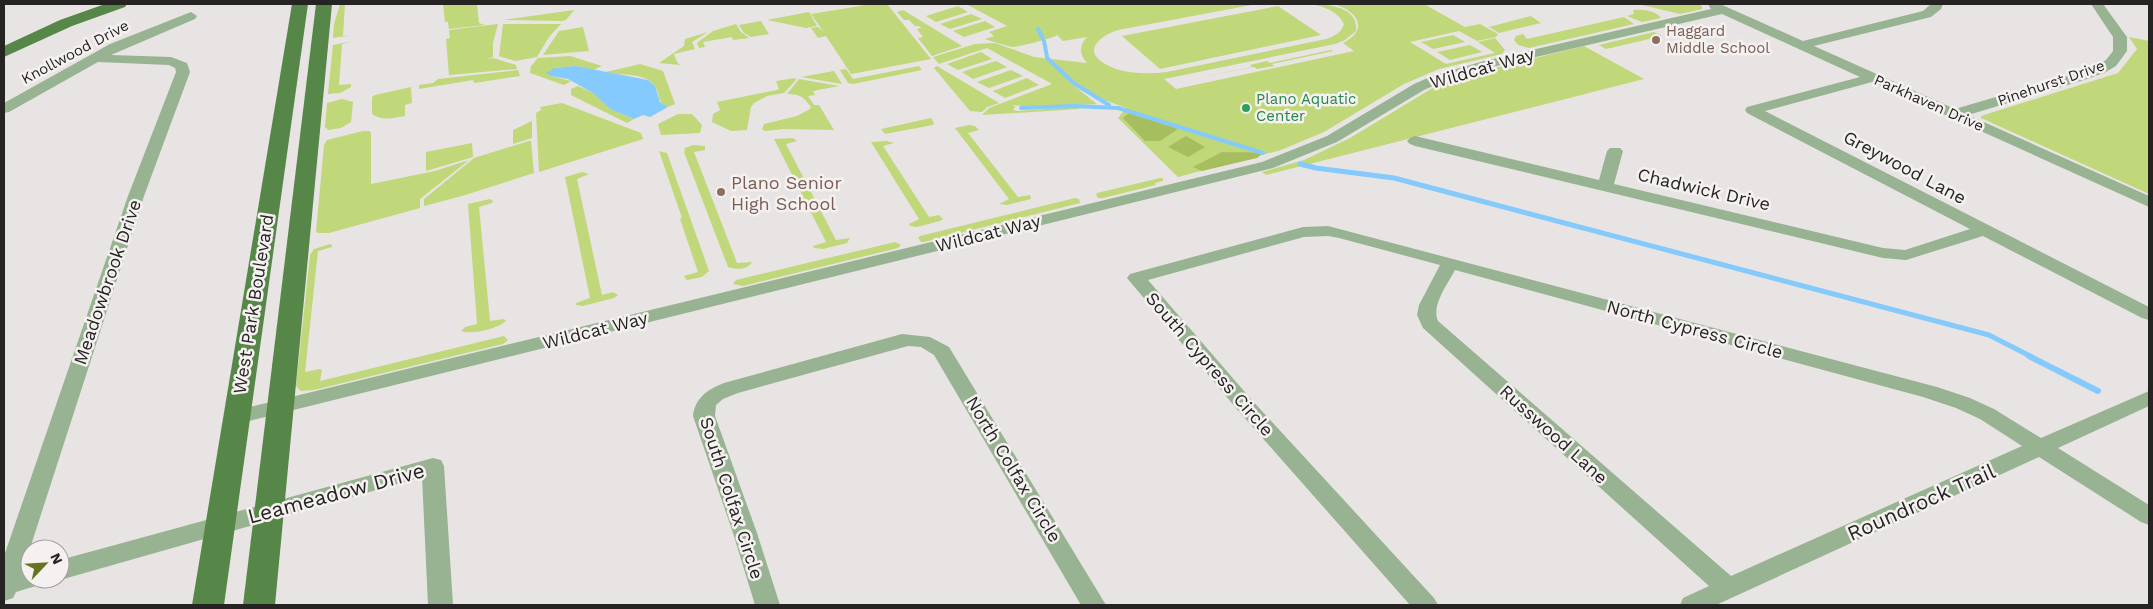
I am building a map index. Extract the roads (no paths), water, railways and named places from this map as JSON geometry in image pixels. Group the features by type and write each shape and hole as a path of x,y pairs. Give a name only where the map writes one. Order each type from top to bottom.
{"main road":[{"path":"4,39 35,24 92,4"},
{"path":"4,52 66,23 120,4"},
{"name":"West Park Boulevard","path":"208,605 300,4"},
{"name":"West Park Boulevard","path":"259,605 324,4"}],"street":[{"path":"1801,45 1927,14 1937,4"},
{"name":"Pinehurst Drive","path":"1954,114 2076,78 2111,63 2120,51 2120,37 2097,4"},
{"name":"Wildcat Way","path":"237,417 1267,165 1332,139 1419,87 1437,79 1484,65 1716,7"},
{"name":"Parkhaven Drive","path":"1716,7 2149,202"},
{"name":"Knollwood Drive","path":"4,109 93,58 130,40 191,16"},
{"name":"Meadowbrook Drive","path":"4,587 136,196 183,72 182,66 171,61 93,58"},
{"name":"Greywood Lane","path":"1872,78 1752,110 2149,314"},
{"name":"Chadwick Drive","path":"1415,141 1883,253 1906,255 1983,230"},
{"path":"1605,186 1615,151"},
{"name":"South Cypress Circle","path":"1340,233 1328,230 1303,232 1136,278 1243,402 1425,605"},
{"name":"North Cypress Circle","path":"1340,233 1930,392 1963,403 1986,414 2149,516"},
{"name":"Russwood Lane","path":"1450,262 1428,305 1426,315 1430,324 1729,589"},
{"name":"North Colfax Circle","path":"773,377 902,340 929,336 950,363 1094,605"},
{"name":"South Colfax Circle","path":"767,605 745,533 704,416 704,409 706,402 721,391 773,377"},
{"name":"Roundrock Trail","path":"1692,605 2149,398"},
{"name":"Leameadow Drive","path":"70,567 433,466 441,605"},
{"path":"4,587 20,581"}],"water":[{"path":"576,66 648,80 655,86 660,102 668,107 650,117 643,115 634,119 610,109 593,93 568,79 551,76 546,73 555,68"}],"waterway":[{"path":"1038,29 1043,39"},
{"path":"1044,41 1047,57"},
{"path":"1048,59 1075,84 1109,105"},
{"path":"1021,108 1074,106 1118,108 1263,153"},
{"path":"1300,164 1316,168 1394,178 1989,335 2032,357"},
{"path":"2029,356 2098,391"}],"place":[{"name":"Haggard Middle School","path":"1656,40"},
{"name":"Plano Aquatic Center","path":"1246,108"},
{"name":"Plano Senior High School","path":"721,192"}]}
